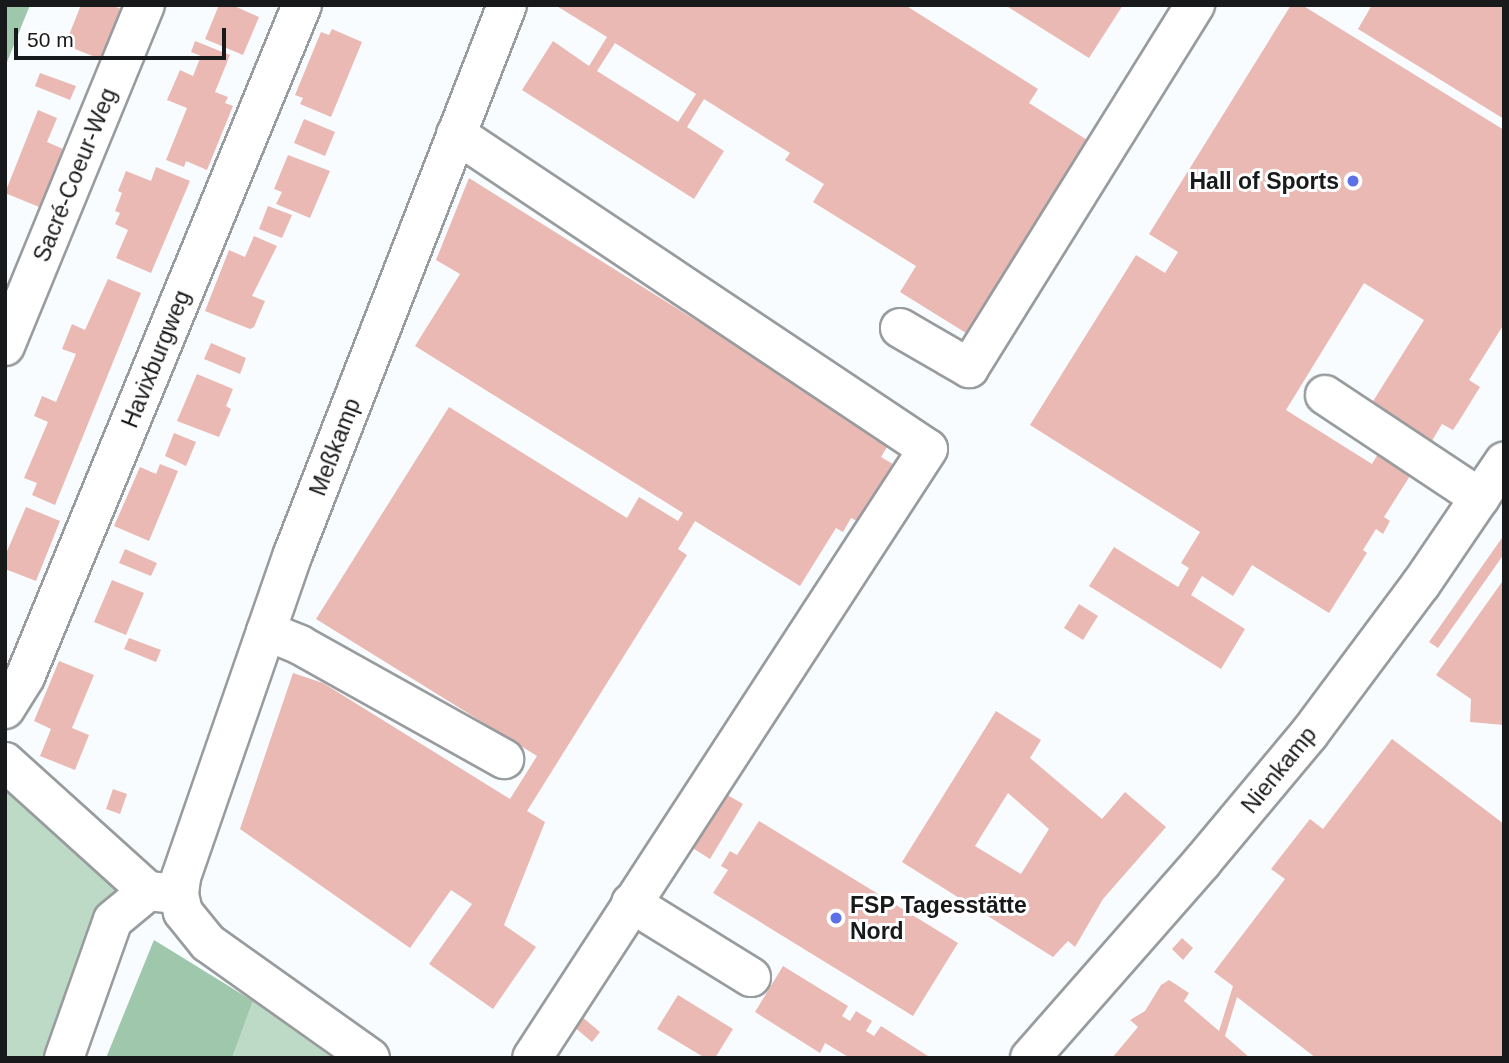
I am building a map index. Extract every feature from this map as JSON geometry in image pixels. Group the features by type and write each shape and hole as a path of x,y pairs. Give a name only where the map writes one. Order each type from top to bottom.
{"street":[{"name":"Sacré-Coeur-Weg","path":"5,346 145,5"},
{"name":"Havixburgweg","path":"7,702 31,664 302,5"},
{"name":"Meßkamp","path":"164,892 187,854 266,631 507,5"},
{"path":"900,328 969,368 1195,5"},
{"path":"456,134 928,449 631,903 533,1058"},
{"path":"1325,395 1496,477"},
{"name":"Nienkamp","path":"1030,1058 1266,788 1367,659 1496,477"},
{"path":"266,631 300,645 504,759"},
{"path":"5,762 164,892 208,943 370,1058"},
{"path":"64,1058 113,920 164,892"},
{"path":"631,903 751,978"}],"green space":[{"path":"5,5 30,5 5,67"},
{"path":"5,780 118,883 57,1058 5,1058"},
{"path":"154,940 253,1001 232,1058 106,1058"},
{"path":"253,1001 332,1058 232,1058"}],"building":[{"path":"81,5 111,5 121,9 100,59 65,45"},
{"path":"219,5 232,5 259,17 243,55 205,39"},
{"path":"555,5 905,5 1038,89 1029,103 1095,145 974,338 900,292 916,266 813,202 824,184 785,160 790,153 704,99 687,127 724,151 694,199 522,90 553,41 589,66 607,37","holes":["615,43 696,94 678,122 597,71"]},
{"path":"1005,5 1123,5 1089,58"},
{"path":"1291,5 1302,5 1504,130 1504,324 1469,380 1480,387 1453,430 1442,424 1430,444 1370,406 1424,320 1364,283 1286,410 1372,464 1382,447 1415,468 1384,517 1390,521 1383,534 1376,529 1363,550 1367,553 1329,613 1252,565 1233,596 1202,576 1191,595 1245,629 1221,669 1089,586 1114,547 1178,587 1189,568 1181,563 1200,532 1030,425 1136,255 1165,273 1178,252 1149,234"},
{"path":"1372,5 1504,5 1504,119 1358,29"},
{"path":"332,29 362,42 331,117 300,104 303,98 295,95 321,32 329,35"},
{"path":"195,41 230,55 215,92 228,97 225,103 233,106 207,170 186,161 184,167 166,160 187,108 167,100 180,70 193,76 201,56 191,52"},
{"path":"40,73 76,86 70,100 35,86"},
{"path":"38,110 57,118 47,142 63,149 39,207 5,193"},
{"path":"304,119 335,132 325,156 294,143"},
{"path":"288,155 330,171 310,218 276,204 282,192 274,189"},
{"path":"156,167 190,181 151,273 116,258 128,230 115,224 120,213 115,211 122,193 118,191 126,171 151,181"},
{"path":"469,178 890,442 881,457 898,467 878,510 867,505 859,522 851,518 843,532 836,528 800,586 695,521 678,549 687,555 527,811 545,822 504,925 536,947 493,1009 429,964 472,904 451,890 410,948 240,829 293,673 323,683 510,799 537,756 316,619 449,407 627,518 639,497 678,521 683,513 415,346 460,274 436,260"},
{"path":"268,206 292,215 282,238 259,229"},
{"path":"254,236 277,246 252,296 265,301 254,327 250,329 205,311 229,250 245,257"},
{"path":"108,279 141,293 55,505 32,495 37,483 24,478 48,422 34,416 42,396 56,402 76,354 62,349 72,324 85,330"},
{"path":"211,343 246,358 240,374 204,359"},
{"path":"197,374 233,389 226,406 231,409 219,437 177,421"},
{"path":"174,433 196,442 186,466 165,456"},
{"path":"160,464 178,471 149,541 114,526 140,467 156,474"},
{"path":"26,507 60,521 36,581 5,569 5,556"},
{"path":"1504,535 1504,554 1438,648 1429,642"},
{"path":"125,549 157,563 151,576 119,563"},
{"path":"1504,579 1504,725 1470,722 1471,699 1436,675"},
{"path":"112,580 144,593 126,635 94,622"},
{"path":"1079,604 1098,616 1083,640 1064,628"},
{"path":"129,638 161,650 156,662 124,649"},
{"path":"59,661 94,675 72,728 89,735 75,770 40,756 51,729 34,721"},
{"path":"996,711 1041,740 1030,758 1102,819 1125,792 1166,827 1103,899 1075,947 1068,941 1053,957 902,862","holes":["1008,793 1049,829 1021,874 975,846"]},
{"path":"1392,739 1504,824 1504,1058 1316,1058 1237,997 1225,1036 1250,1058 1112,1058 1138,1027 1130,1020 1145,1011 1161,985 1169,980 1189,993 1184,1001 1219,1031 1233,986 1214,972 1285,879 1271,869 1310,819 1323,829"},
{"path":"113,789 127,794 120,814 106,809"},
{"path":"724,793 743,804 710,859 691,847"},
{"name":"FSP Tagesstätte Nord","path":"759,821 958,943 913,1016 713,893 728,870 721,866 730,851 737,855"},
{"path":"1182,938 1193,948 1183,960 1172,949"},
{"path":"783,966 848,1006 842,1016 850,1021 856,1011 872,1021 866,1031 874,1036 881,1026 931,1058 850,1058 825,1043 820,1053 755,1012"},
{"path":"678,995 733,1029 715,1058 705,1058 657,1029"},
{"path":"581,1016 600,1032 592,1042 573,1026"}],"place":[{"name":"Hall of Sports","path":"1353,181"},
{"name":"FSP Tagesstätte Nord","path":"836,918"}]}
